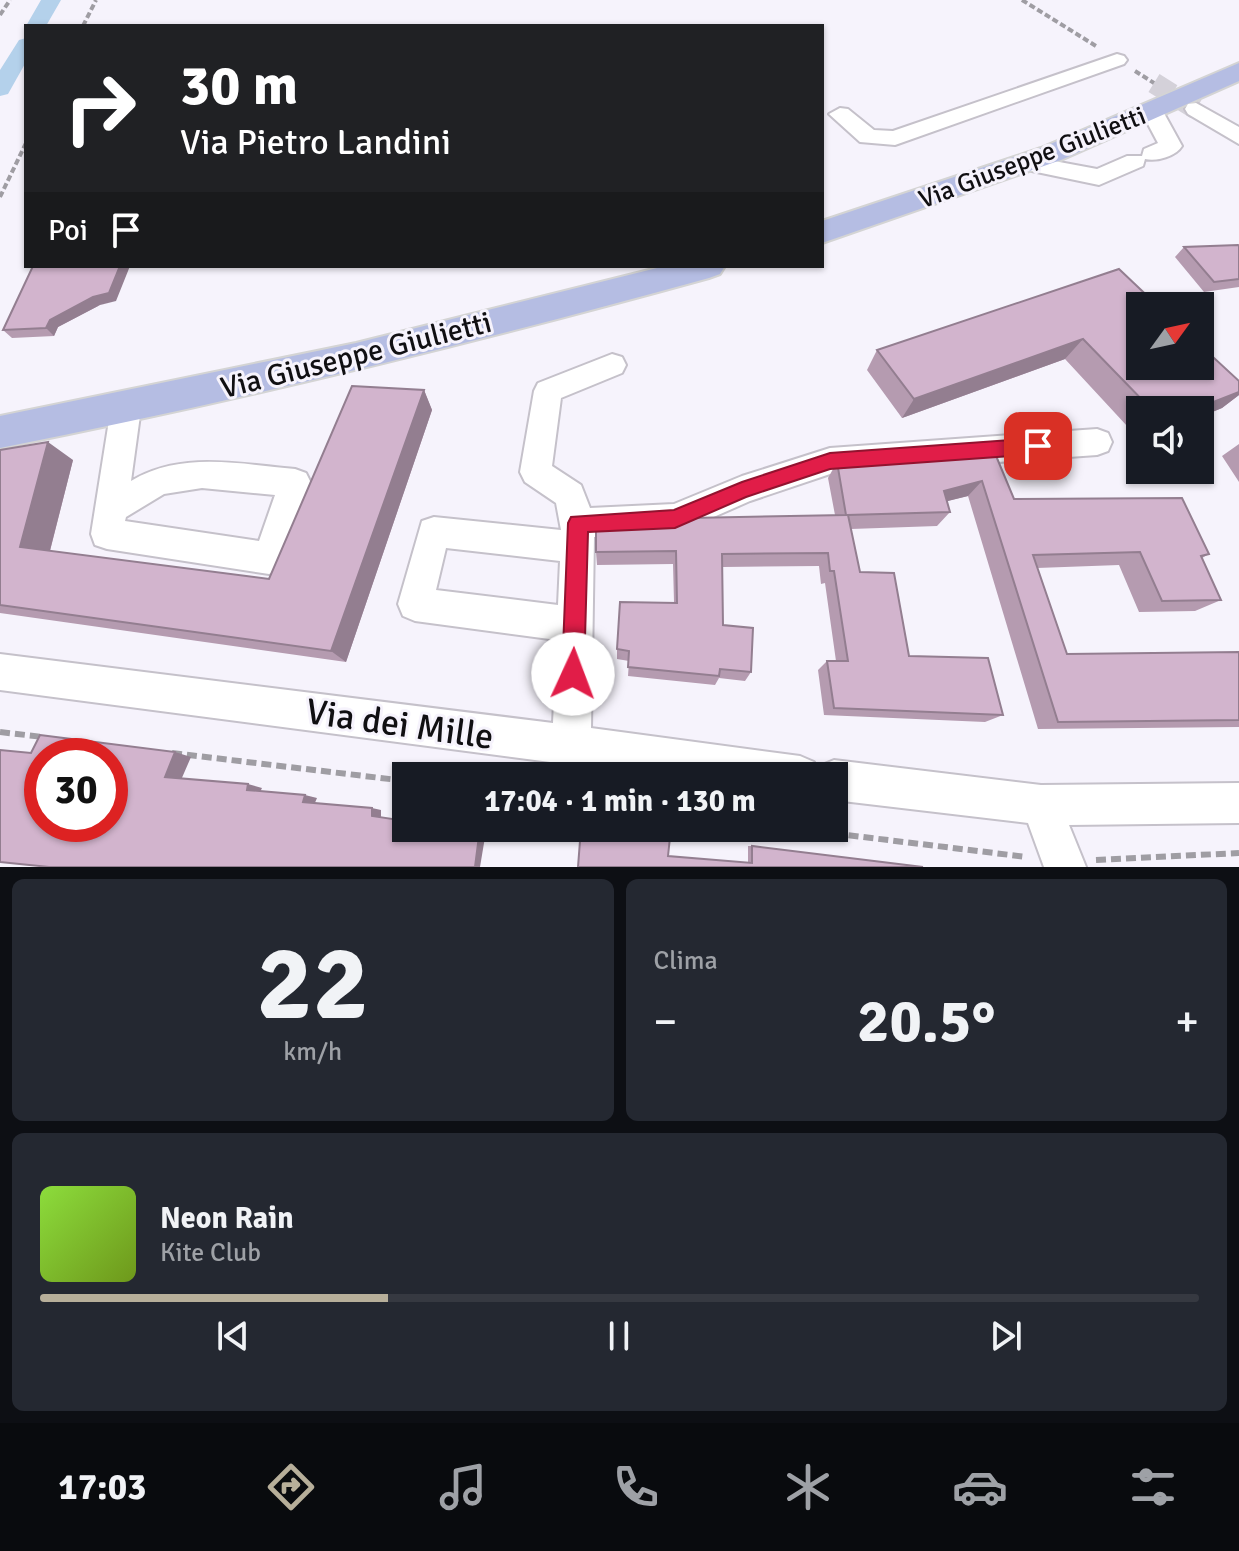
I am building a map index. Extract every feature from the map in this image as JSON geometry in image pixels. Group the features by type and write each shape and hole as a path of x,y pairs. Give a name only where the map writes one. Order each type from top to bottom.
{"main road":[{"name":"Via Giuseppe Giulietti","path":"824,231 1027,163 1153,97 1239,71"},
{"name":"Via Giuseppe Giulietti","path":"0,432 126,408 482,324 701,268"}],"street":[{"path":"840,114 868,137 895,138 1117,60"},
{"path":"1027,163 1099,177 1171,146 1153,97"},
{"path":"1196,109 1239,137"},
{"path":"571,747 578,535 570,495 536,472 548,391 612,365"},
{"path":"111,509 158,481 202,474 295,483 269,558 107,534 126,408"},
{"path":"575,625 415,604 434,532 578,535 675,519 742,490 830,461 1097,442"},
{"name":"Via dei Mille","path":"0,672 320,711 689,762"},
{"path":"848,782 1041,805 1239,803"},
{"path":"1041,805 1064,864"}],"path":[{"path":"0,15 10,0"},
{"path":"84,24 96,0"},
{"path":"1022,0 1117,60 1153,97"},
{"path":"0,197 24,147"},
{"path":"0,732 47,737"},
{"path":"156,751 392,779"},
{"path":"848,836 1064,864 1239,853"}],"building":[{"path":"1238,245 1239,279 1214,282 1184,247"},
{"path":"32,268 119,268 109,293 93,297 50,320 46,328 3,330"},
{"path":"1119,269 1143,292 1126,292 1126,380 1214,380 1214,358 1239,381 1239,392 1214,402 1214,396 1138,396 1083,339 914,399 877,350"},
{"path":"352,386 424,390 331,651 0,605 0,450 48,442 20,547 269,579"},
{"path":"994,451 1014,499 1182,498 1209,554 1201,556 1221,600 1162,601 1140,552 1033,555 1067,654 1239,652 1239,720 1058,722 982,481 944,491 950,512 848,515 860,572 894,573 909,656 988,658 1003,715 834,708 827,661 848,661 834,571 830,571 828,553 722,554 723,625 753,628 751,672 720,669 719,676 628,667 629,651 617,649 620,602 677,603 676,551 596,552 596,526 677,523 689,518 846,515 837,462"},
{"path":"128,746 175,752 165,777 248,784 247,790 305,795 303,802 372,808 372,816 392,819 392,842 478,842 475,867 49,867 0,862 0,750 24,752 24,842 128,842"},
{"path":"580,842 670,842 668,856 752,863 752,846 923,867 578,867"}],"waterway":[{"path":"37,24 51,0"},
{"path":"0,89 24,47"}],"tunnel":[{"path":"1154,83 1196,109"}],"route":[{"path":"573,674 578,523 675,519 742,490 830,461 1038,446"}]}
